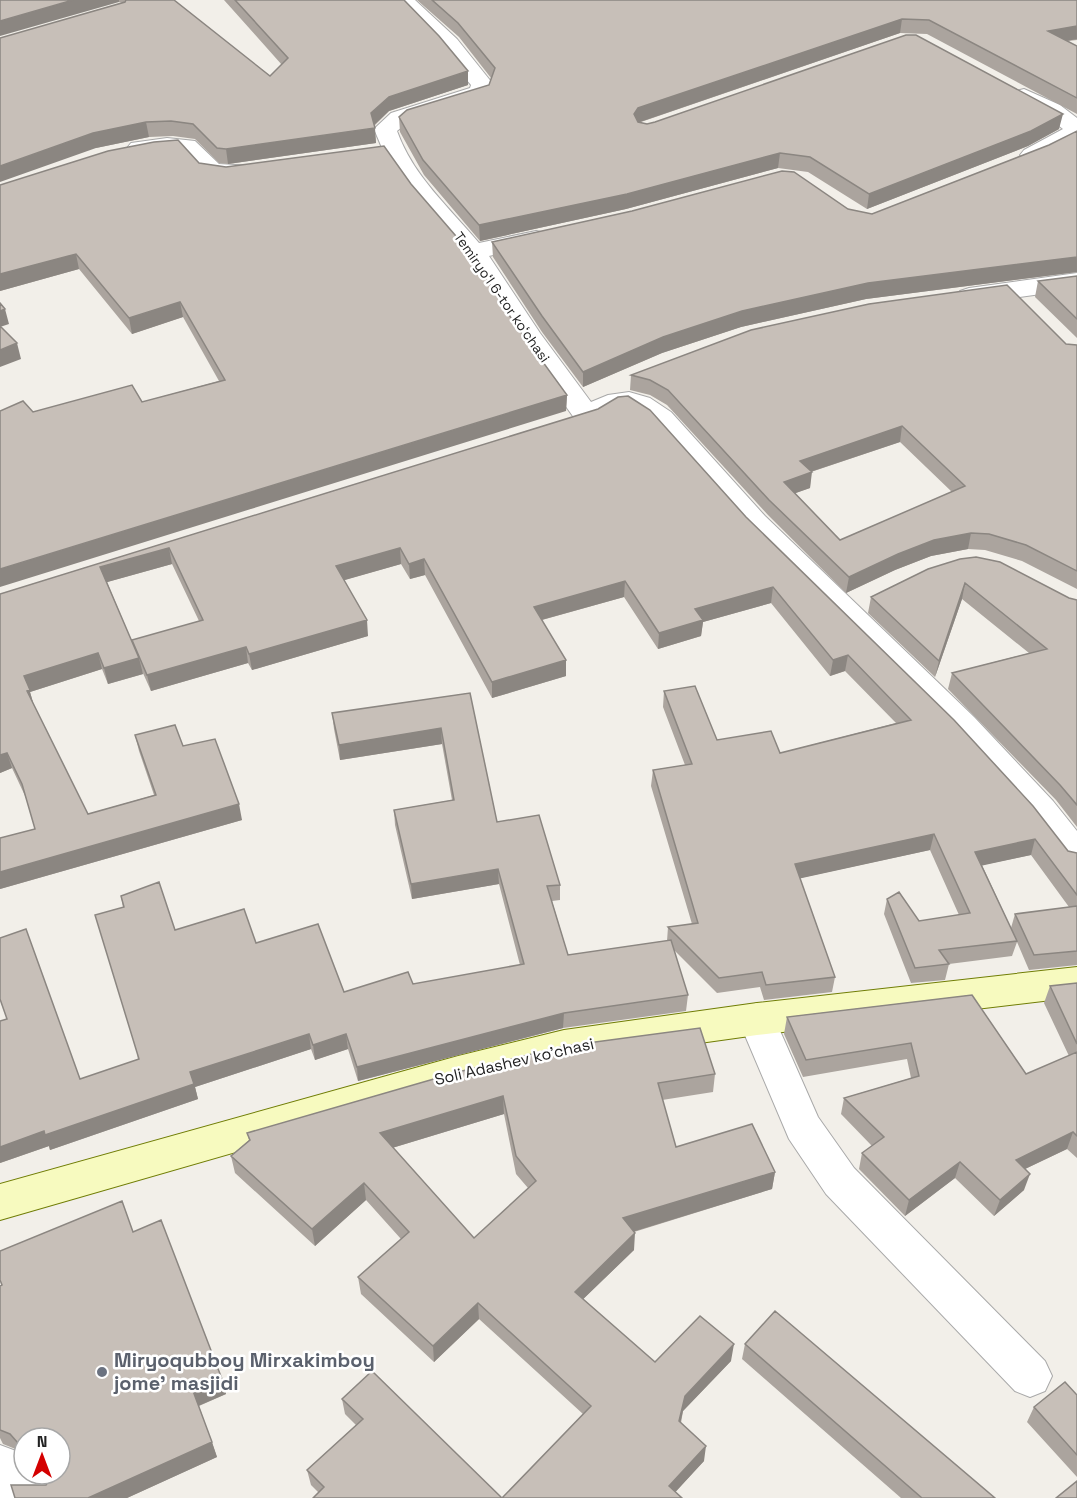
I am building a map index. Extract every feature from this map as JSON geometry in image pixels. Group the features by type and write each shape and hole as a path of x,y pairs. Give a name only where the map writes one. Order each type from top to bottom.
{"street":[{"name":"Temiryoʻl 6-tor koʻchasi","path":"403,0 449,44 483,88 481,92 390,123 385,129 393,150 415,182 473,252 541,354 575,413"},
{"path":"1002,84 1060,116 1074,129 1070,136 1015,162"},
{"path":"116,153 127,149 167,145 187,146 211,171 216,173 263,168"},
{"path":"369,153 393,150"},
{"path":"473,252 552,234"},
{"path":"945,299 1077,281"},
{"path":"1012,291 1035,314"},
{"path":"575,413 629,379"},
{"path":"575,413 631,399 656,414 756,524 842,610 902,664 996,762 1059,832 1077,856"},
{"path":"842,610 874,595"},
{"name":"Soli Adashev ko'chasi","path":"0,1202 458,1072 564,1046 757,1019 1077,982"},
{"path":"757,1019 802,1127 840,1181 1030,1376"},
{"path":"0,1467 30,1498"}],"building":[{"path":"0,0 73,0 0,21"},
{"path":"126,0 174,0 270,76 288,58 235,0 404,0 439,36 468,71 389,97 371,113 375,128 226,149 217,148 193,124 171,121 146,122 93,133 0,166 0,38"},
{"path":"432,0 1077,0 1077,26 1048,31 1077,46 1077,98 929,20 902,19 638,108 634,114 638,122 647,124 655,122 906,35 916,35 1063,114 1031,131 869,194 810,157 780,153 627,194 479,225 423,160 399,117 407,110 489,85 495,68 458,23"},
{"path":"1077,131 1077,257 868,283 742,311 663,337 583,372 492,242 632,211 782,171 794,172 848,209 872,214 1049,145"},
{"path":"178,140 199,163 226,167 384,146 411,184 468,250 513,321 567,395 0,569 0,411 23,401 33,412 132,385 142,402 225,380 180,302 129,318 76,254 0,274 0,185 108,151"},
{"path":"1077,276 1077,319 1038,281"},
{"path":"1007,285 1066,344 1077,345 1077,571 1026,545 989,534 971,533 934,540 849,577 769,500 668,390 650,380 631,375 751,330 869,304","holes":["902,426 965,486 840,540 784,482 812,472 800,461"]},
{"path":"0,326 17,343 0,350"},
{"path":"628,396 650,410 746,517 954,720 1033,806 1068,851 1077,853 1077,895 1035,839 975,852 1017,941 939,950 949,964 915,968 887,899 899,892 919,921 970,913 934,834 795,864 835,977 766,985 762,972 719,978 668,927 698,923 653,770 692,764 664,691 695,686 717,740 771,731 780,753 911,720 848,655 833,660 773,587 695,609 703,620 659,633 625,581 534,607 566,660 492,682 424,559 409,564 400,548 336,566 367,620 249,654 246,647 147,675 132,640 203,620 169,548 100,567 139,658 104,668 98,653 24,676 30,690 27,691 88,814 156,795 135,735 175,725 183,746 215,739 239,804 0,872 0,838 35,829 22,784 7,753 0,755 0,594 598,409 618,397"},
{"path":"976,557 1000,562 1077,600 1077,805 952,673 1047,649 965,583 939,661 871,597 928,569 960,559"},
{"path":"470,693 497,822 539,815 560,885 547,886 568,955 671,940 688,995 564,1013 357,1067 346,1034 313,1045 309,1034 190,1072 194,1084 45,1135 44,1131 0,1147 0,1021 7,1019 0,999 0,938 26,929 80,1079 139,1059 95,915 124,907 121,896 159,882 175,930 244,909 256,943 318,924 344,992 408,972 413,984 524,964 498,869 411,884 394,810 454,800 441,728 339,745 332,713"},
{"path":"1077,906 1077,951 1034,955 1015,914"},
{"path":"1077,983 1077,1044 1050,986"},
{"path":"972,995 1026,1074 1077,1052 1077,1136 1073,1132 1016,1160 1030,1174 1000,1200 960,1162 909,1200 862,1153 884,1137 844,1098 919,1076 911,1043 806,1060 787,1017"},
{"path":"700,1028 715,1074 658,1083 676,1147 752,1124 775,1172 623,1218 635,1233 575,1292 655,1362 700,1316 734,1344 685,1396 679,1421 706,1446 669,1486 682,1498 502,1498 591,1406 478,1303 433,1346 358,1277 409,1232 364,1183 312,1229 231,1156 250,1140 247,1133 458,1072 565,1046","holes":["503,1096 516,1156 536,1181 474,1238 380,1133"]},
{"path":"122,1201 133,1232 161,1220 222,1379 193,1391 212,1442 88,1498 15,1498 11,1485 72,1486 72,1426 12,1426 12,1436 0,1430 0,1286 2,1285 0,1251"},
{"path":"775,1311 995,1498 922,1498 745,1344"},
{"path":"372,1371 502,1498 313,1498 324,1487 307,1470 363,1419 342,1399"},
{"path":"1065,1382 1077,1395 1077,1455 1034,1407"},
{"path":"1077,1481 1077,1498 1056,1498"}],"place":[{"name":"Miryoqubboy Mirxakimboy jome’ masjidi","path":"102,1372"}]}
